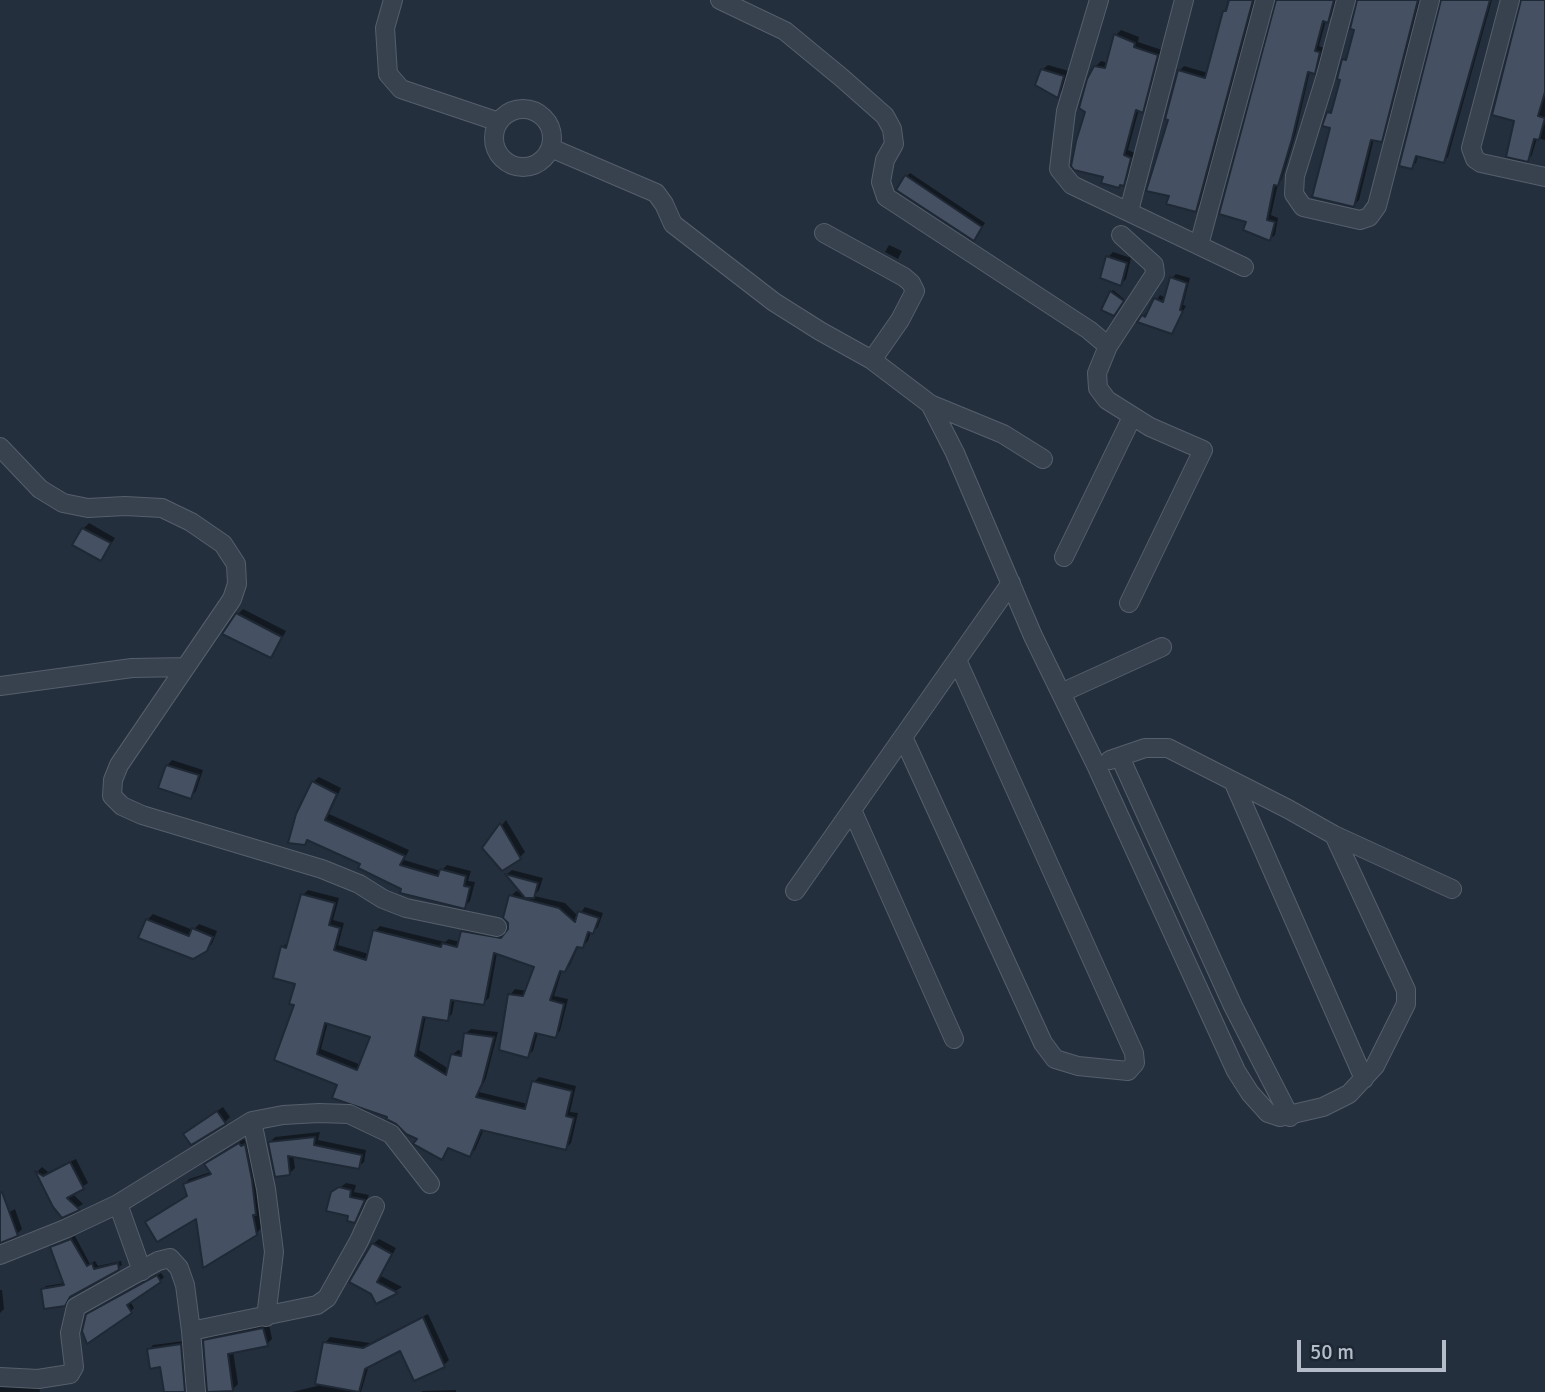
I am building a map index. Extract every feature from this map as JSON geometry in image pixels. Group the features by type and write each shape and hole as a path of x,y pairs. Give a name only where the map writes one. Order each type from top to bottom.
{"street":[{"path":"393,0 385,28 388,74 401,89 499,122"},
{"path":"720,0 785,31 885,116 892,129 894,144 884,160 881,182 886,197 1071,318 1108,346"},
{"path":"1099,0 1066,111 1059,169 1072,184 1244,267"},
{"path":"1129,211 1184,0"},
{"path":"1199,245 1265,0"},
{"path":"1346,0 1295,176 1294,194 1303,207 1360,220 1369,217 1377,206 1430,0"},
{"path":"1510,0 1471,148 1475,159 1481,163 1544,173"},
{"path":"528,109 543,116 552,131 551,148 543,160 531,167 517,167 504,160 496,149 494,135 499,122 511,111 528,109"},
{"path":"551,148 656,193 673,224 774,302 872,360 930,404 1003,434 1043,458"},
{"path":"824,233 904,277 915,291 900,320 872,360"},
{"path":"1121,235 1154,265 1155,274 1108,346 1097,373 1098,388 1107,400 1132,417 1203,450 1129,603"},
{"path":"930,404 955,453 1061,693 1236,1071 1250,1093 1268,1113 1280,1117 1290,1117 1323,1107 1349,1094 1375,1066 1406,1004 1406,990 1334,835"},
{"path":"1064,557 1132,417"},
{"path":"3,455 40,489 63,503 88,508 125,506 162,509 191,522 223,544 236,564 237,584 232,599 119,765 113,780 113,796 122,806 142,815 322,869 406,908 497,927"},
{"path":"795,891 1011,583"},
{"path":"1061,693 1162,646"},
{"path":"903,737 1043,1043 1055,1059 1078,1066 1128,1071 1135,1063 1134,1053 957,660"},
{"path":"0,686 132,668 186,667"},
{"path":"1096,765 1145,748 1168,748 1334,835 1452,888"},
{"path":"1119,757 1233,1006 1290,1117"},
{"path":"1233,781 1364,1079"},
{"path":"852,810 954,1038"},
{"path":"0,1255 118,1204 252,1121 284,1115 349,1114 391,1134 430,1184"},
{"path":"252,1121 274,1252 266,1317"},
{"path":"118,1204 142,1271"},
{"path":"191,1331 317,1306 327,1298 375,1206"},
{"path":"0,1377 38,1379 70,1374 74,1367 70,1332 76,1307 165,1258 175,1261 185,1285 196,1392"}],"building":[{"path":"1229,0 1253,0 1196,212 1166,204 1169,196 1146,191 1168,120 1165,119 1178,70 1205,78 1223,11 1226,11"},
{"path":"1276,0 1334,0 1328,23 1323,21 1315,51 1320,52 1315,74 1308,72 1278,186 1274,185 1267,220 1275,222 1270,241 1243,230 1246,222 1219,214"},
{"path":"1357,0 1418,0 1382,142 1371,140 1354,207 1312,197 1330,128 1322,126 1327,112 1331,113 1340,80 1337,79 1342,59 1346,60 1354,30 1350,29"},
{"path":"1441,0 1490,0 1444,163 1416,156 1412,169 1399,166"},
{"path":"1521,0 1545,0 1545,92 1538,116 1545,118 1539,140 1534,139 1528,162 1506,157 1514,121 1492,115"},
{"path":"1114,34 1135,43 1134,47 1158,55 1143,113 1136,110 1124,155 1131,158 1124,186 1120,185 1119,188 1101,183 1103,177 1074,170 1071,166 1085,112 1079,108 1087,79 1094,66 1105,68"},
{"path":"1041,69 1064,76 1058,98 1035,85"},
{"path":"905,175 982,227 974,241 896,190"},
{"path":"1106,256 1127,263 1121,286 1100,278"},
{"path":"1170,277 1187,283 1180,310 1183,311 1172,334 1137,322 1142,315 1145,317 1154,298 1163,302"},
{"path":"1110,291 1124,301 1114,316 1101,310"},
{"path":"82,528 111,543 101,561 72,545"},
{"path":"236,613 282,637 271,658 222,634"},
{"path":"166,765 199,775 191,799 158,788"},
{"path":"312,781 337,794 325,820 405,856 400,865 438,876 440,869 466,876 464,886 470,887 465,909 400,893 401,889 358,868 360,864 307,840 305,845 288,843 296,814"},
{"path":"500,823 521,859 502,871 482,848"},
{"path":"505,874 538,883 534,898 525,898"},
{"path":"301,894 335,903 329,925 340,928 334,950 366,960 373,930 441,947 442,943 457,947 461,931 501,938 508,929 508,923 503,918 509,895 559,908 575,922 578,911 599,918 593,934 588,932 583,948 577,947 565,972 560,971 550,1000 564,1004 556,1038 535,1033 528,1058 499,1050 508,994 523,996 534,967 494,953 484,1005 451,1000 448,1021 423,1017 415,1056 446,1075 451,1054 461,1056 464,1033 494,1037 476,1097 525,1109 532,1081 572,1091 566,1116 574,1118 566,1150 481,1130 470,1157 448,1148 442,1160 413,1144 417,1139 406,1134 386,1119 387,1117 332,1098 337,1085 274,1060 294,1005 289,1004 295,984 273,978 281,946 286,948","holes":["325,1023 370,1037 357,1070 317,1054"]},
{"path":"146,919 189,936 192,928 213,937 207,951 193,959 138,938"},
{"path":"217,1111 226,1124 191,1145 183,1134"},
{"path":"315,1137 314,1145 362,1155 359,1169 288,1156 290,1175 275,1177 268,1142"},
{"path":"239,1143 241,1146 245,1144 252,1180 256,1215 253,1215 257,1235 203,1268 196,1219 157,1242 145,1222 187,1196 183,1184 211,1174 204,1164"},
{"path":"70,1162 84,1189 67,1198 80,1210 62,1218 53,1207 35,1171 43,1176"},
{"path":"339,1187 351,1190 350,1197 365,1200 355,1223 347,1221 348,1216 326,1211 331,1192"},
{"path":"2,1192 18,1236 0,1243 0,1193"},
{"path":"71,1239 87,1266 92,1263 94,1269 118,1263 119,1270 70,1297 65,1306 44,1309 41,1289 64,1285 50,1247"},
{"path":"372,1243 392,1254 377,1282 398,1293 376,1304 371,1294 349,1282"},
{"path":"157,1275 161,1282 127,1305 132,1313 87,1344 82,1331 86,1314"},
{"path":"423,1317 445,1367 414,1381 400,1351 365,1369 359,1392 315,1384 323,1342 363,1348"},
{"path":"263,1328 268,1346 228,1354 233,1391 207,1392 203,1340"},
{"path":"181,1344 185,1392 164,1392 160,1367 150,1369 147,1349"}]}
